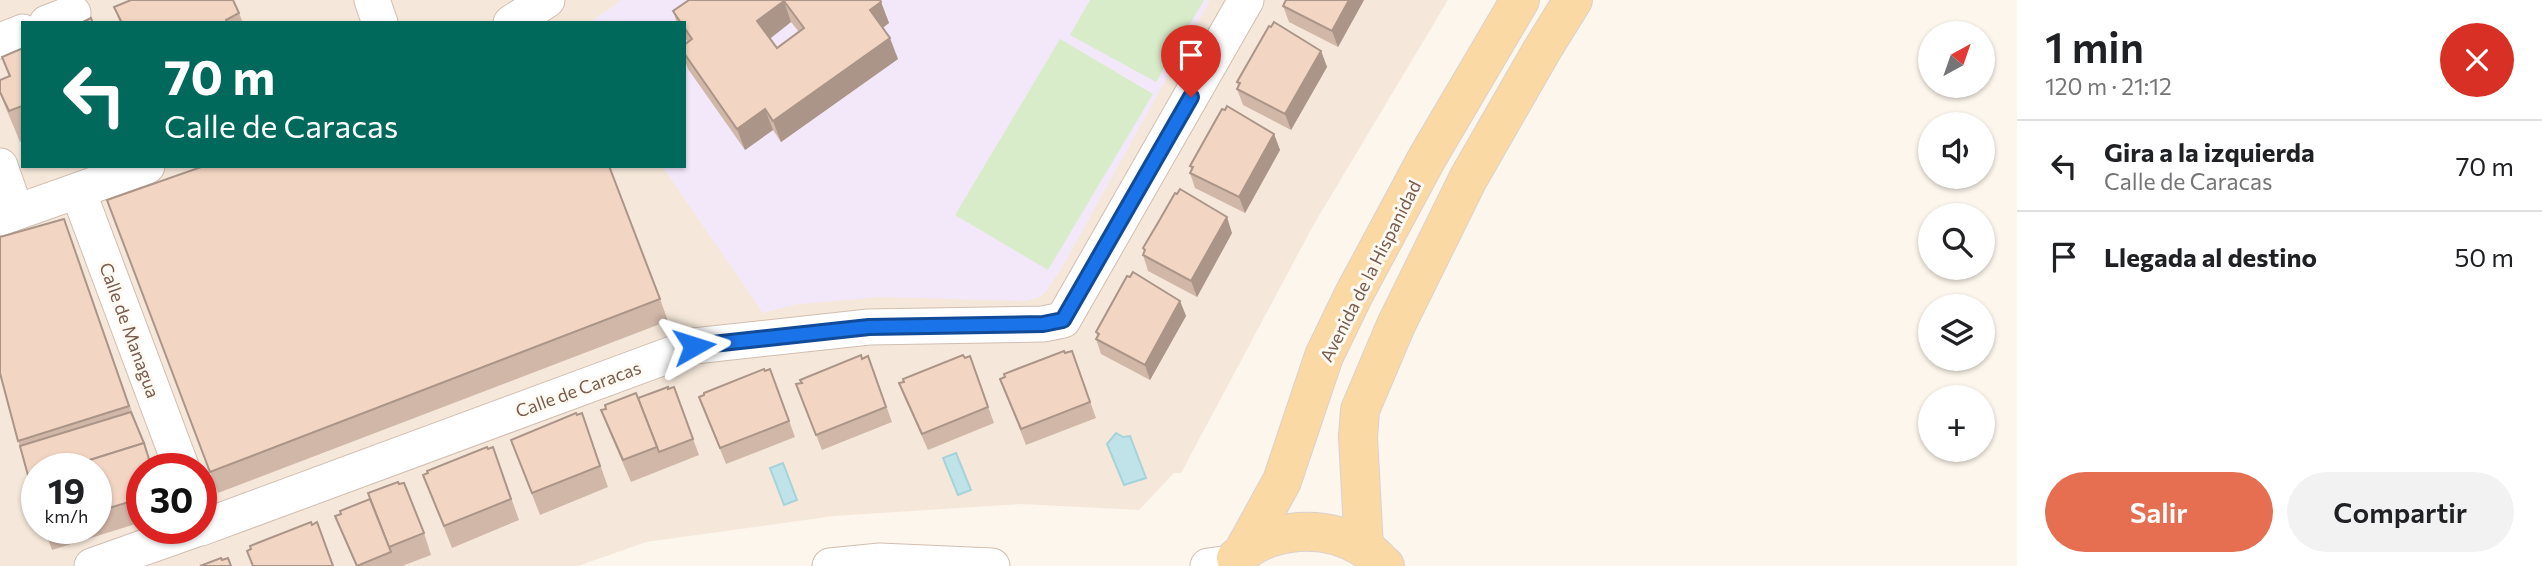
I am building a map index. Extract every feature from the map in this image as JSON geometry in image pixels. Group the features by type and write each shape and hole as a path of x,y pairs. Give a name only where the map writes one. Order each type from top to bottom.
{"main road":[{"name":"Avenida de la Hispanidad","path":"1228,562 1282,481 1324,356 1354,294 1427,158 1520,0"},
{"path":"1375,557 1358,437 1360,410 1396,326 1468,179 1573,0"},
{"path":"1228,562 1271,537 1303,531 1335,535 1375,557"}],"street":[{"path":"372,0 379,21"},
{"path":"514,21 547,0"},
{"name":"Calle de Caracas","path":"217,520 694,346 869,327 1043,324 1063,320 1246,0"},
{"path":"0,41 21,33"},
{"path":"0,166 8,215 141,168"},
{"name":"Calle de Managua","path":"78,191 176,453"},
{"name":"Calle de Caracas","path":"92,566 152,544"},
{"path":"830,566 880,561 921,565 992,566"}],"shaded area":[{"path":"0,0 1448,0 1314,224 1181,473 1174,473 1139,510 1021,504 834,516 646,542 578,566 0,566"},
{"path":"622,0 1210,0 1061,269 1044,294 1024,301 881,297 798,304 763,313 663,168 686,168 686,21 592,21"}],"green space":[{"path":"1090,0 1204,0 1156,82 1070,35"},
{"path":"1060,39 1153,94 1048,270 955,215"}],"water":[{"path":"1116,433 1123,437 1130,436 1146,478 1124,485 1107,444"},
{"path":"956,453 971,490 958,495 943,458"},
{"path":"783,463 797,500 784,505 770,468"}],"building":[{"path":"131,0 233,0 239,13 226,21 121,21 114,7"},
{"path":"689,0 880,0 881,2 870,10 890,38 773,121 765,109 737,129 686,56 686,44 692,39 686,30 686,21 680,21 673,11","holes":["784,1 804,28 777,48 757,21"]},
{"path":"1286,0 1349,0 1332,31 1283,6"},
{"path":"1274,22 1321,51 1285,114 1237,89 1240,83 1237,82 1269,26"},
{"path":"21,49 21,106 9,111 0,92 0,80 10,76 2,57"},
{"path":"1227,106 1274,134 1239,197 1190,173 1193,167 1190,166 1222,109 1225,110"},
{"path":"198,168 610,168 660,299 217,469 217,453 203,453 107,200"},
{"path":"1180,189 1227,217 1191,281 1143,255 1143,248 1175,193"},
{"path":"64,219 129,406 18,441 0,373 0,237"},
{"path":"1133,272 1180,301 1145,365 1096,339 1099,334 1096,332 1127,276 1130,277"},
{"path":"1064,351 1072,351 1090,402 1021,429 1000,379 1005,377 1004,374"},
{"path":"861,355 862,359 868,356 886,407 816,435 796,384"},
{"path":"963,355 965,358 970,356 988,407 922,434 899,383"},
{"path":"764,369 770,369 789,421 720,448 699,397"},
{"path":"674,387 693,439 659,452 638,398"},
{"path":"636,393 657,447 623,460 601,410 606,409 605,405"},
{"path":"131,412 144,443 112,453 22,453 20,446"},
{"path":"576,413 582,413 600,466 532,493 511,440"},
{"path":"144,443 147,453 126,453 126,503 112,507 112,453"},
{"path":"487,447 493,447 511,499 444,526 423,475"},
{"path":"398,482 404,483 424,533 389,547 368,493"},
{"path":"370,499 391,552 357,566 335,516 341,514 340,511"},
{"path":"311,522 312,525 317,522 333,566 253,566 247,551 251,549 250,546"},
{"path":"228,558 231,566 200,566"}],"route":[{"path":"694,346 869,327 1043,324 1063,320 1191,97"}]}
